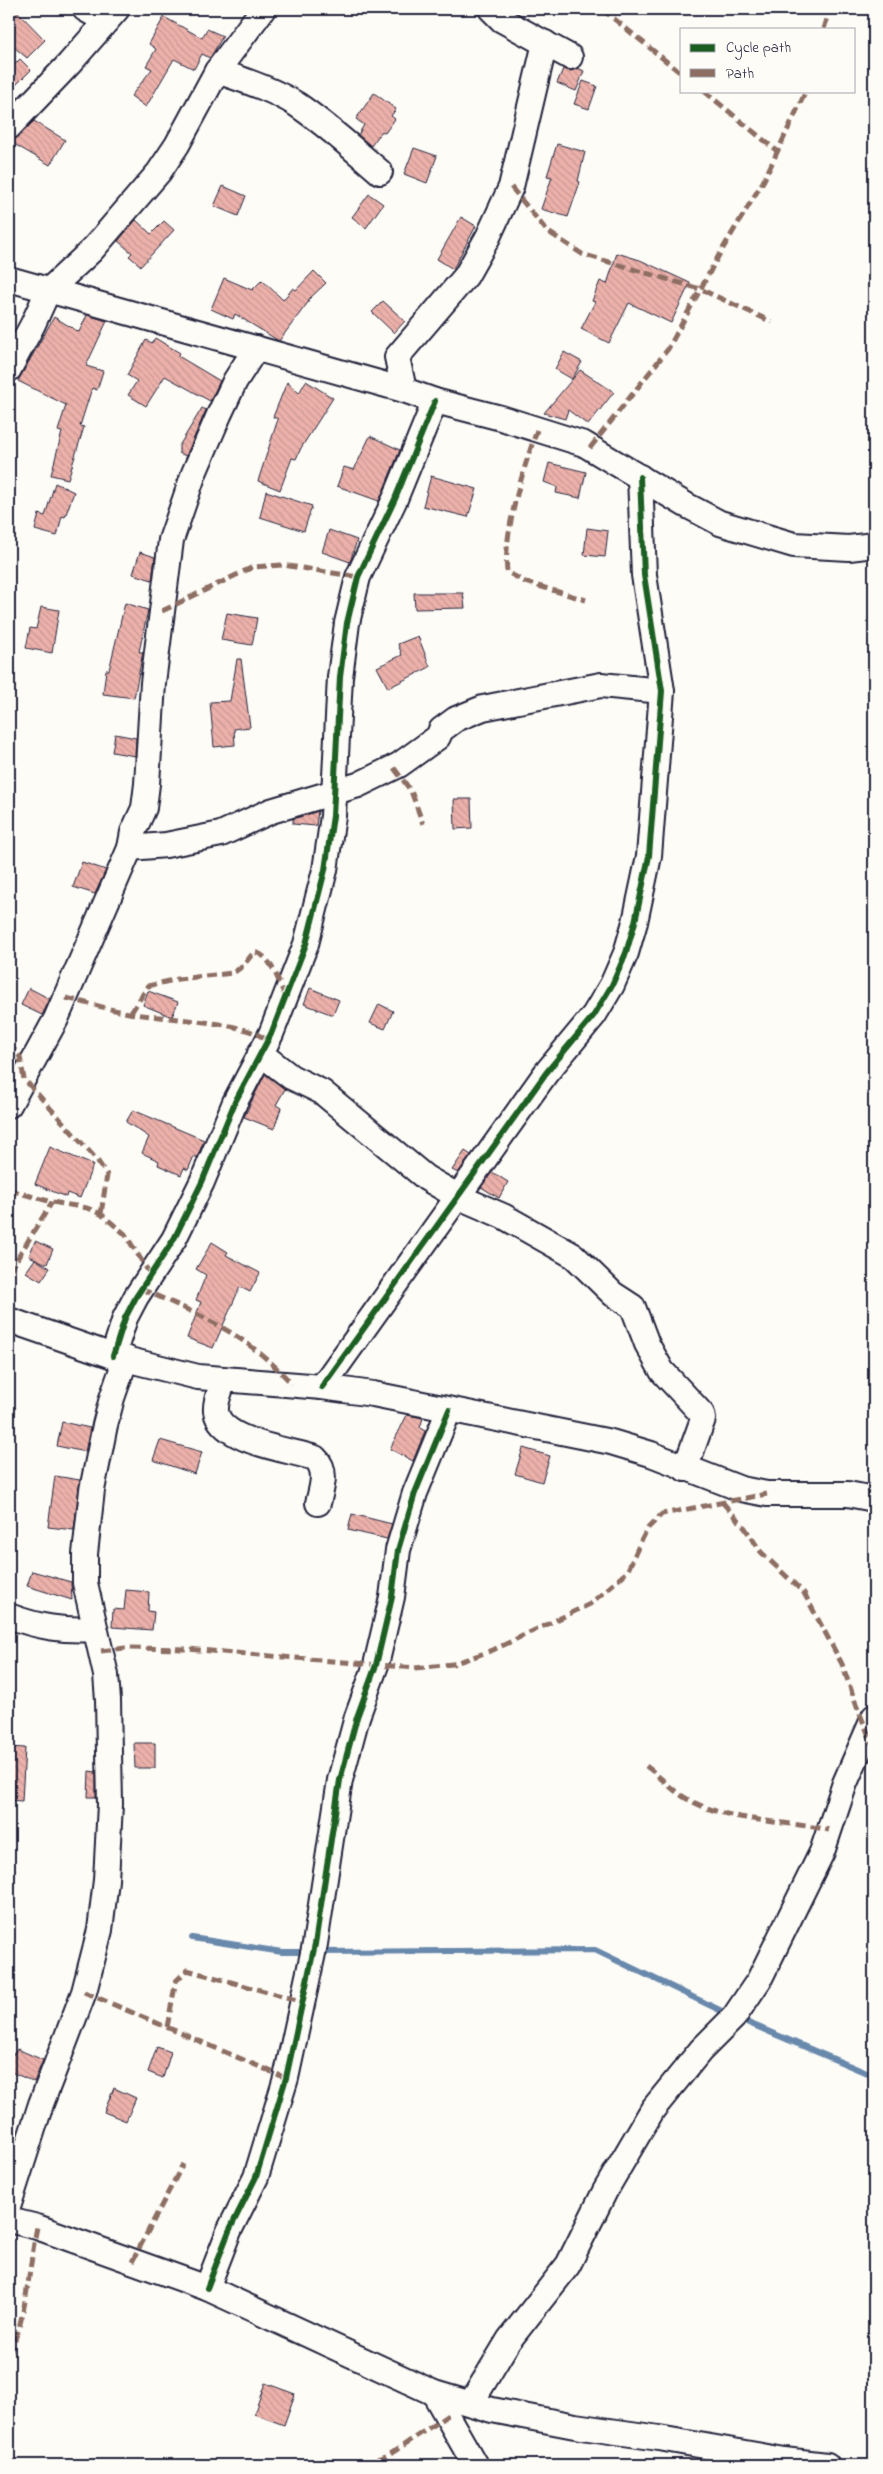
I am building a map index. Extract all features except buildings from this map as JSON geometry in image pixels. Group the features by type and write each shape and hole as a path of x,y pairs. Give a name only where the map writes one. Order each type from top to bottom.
{"street":[{"path":"9,127 69,64 111,15 85,9"},
{"path":"9,369 34,324 48,290 92,250 159,172 177,146 217,71 263,9"},
{"path":"491,9 502,20 570,57"},
{"path":"367,380 397,357 466,276 488,237 511,187 545,43"},
{"path":"217,71 295,104 332,130 380,172"},
{"path":"9,280 404,390 435,401 501,418 584,444 686,506 720,523 766,538 794,545 849,548 874,546"},
{"path":"9,1105 56,1019 130,848 133,832 144,808 153,683 171,540 194,472 219,414 235,382 256,348"},
{"path":"397,357 404,390"},
{"path":"9,2204 41,2104 84,1992 100,1930 106,1880 110,1812 108,1700 106,1675 94,1630 85,1583 85,1554 92,1490 120,1357 125,1318 136,1297 174,1239 202,1182 229,1116 281,1012 306,944 316,906 333,816 340,677 348,623 358,576 395,499 435,401"},
{"path":"322,1387 546,1073 594,1014 612,985 626,953 635,922 649,856 662,691 644,575 640,477"},
{"path":"130,848 166,845 221,834 272,811 373,780 400,765 438,737 441,730 448,725 483,708 601,685 662,691"},
{"path":"260,1053 291,1077 322,1092 426,1178 459,1197 503,1216 574,1256 614,1294 633,1307 647,1344 662,1370 696,1405 703,1419 685,1469"},
{"path":"9,1320 120,1357 182,1373 224,1380 322,1387 373,1394 611,1442 651,1454 728,1485 767,1494 848,1494 874,1499"},
{"path":"224,1380 216,1412 222,1423 236,1435 315,1458 322,1465 324,1476 318,1503"},
{"path":"207,2288 229,2231 256,2176 286,2078 315,1944 340,1780 357,1717 376,1666 392,1597 398,1550 415,1493 449,1410"},
{"path":"9,1616 42,1627 67,1631 94,1630"},
{"path":"470,2404 509,2340 568,2264 605,2191 653,2109 701,2050 734,2017 759,1980 822,1852 848,1776 874,1717"},
{"path":"9,2220 37,2227 207,2288 434,2392 470,2404 575,2426 659,2438 784,2460 828,2465"},
{"path":"434,2392 475,2465"}],"waterway":[{"path":"192,1938 282,1952 307,1952"},
{"path":"317,1952 595,1950 730,2015"},
{"path":"739,2019 874,2076"}],"marked path":[{"path":"602,9 680,72"},
{"path":"824,28 830,9"},
{"path":"705,92 777,151"},
{"path":"590,448 668,349 719,255 764,180 806,92"},
{"path":"511,187 547,231 582,254 700,289 772,322"},
{"path":"537,430 526,462 511,519 508,538 507,572 525,582 586,600"},
{"path":"870,546 874,513"},
{"path":"162,611 253,567 283,565 358,577"},
{"path":"394,768 411,791 423,824"},
{"path":"131,1013 148,986 178,979 233,973 243,966 254,952 260,954 270,963 286,998"},
{"path":"66,998 129,1013 224,1025 257,1034 267,1041"},
{"path":"9,1043 20,1057 24,1079 97,1160 107,1175 101,1214"},
{"path":"9,1190 52,1202 87,1208 101,1214 125,1234 150,1274"},
{"path":"9,1272 52,1202"},
{"path":"141,1289 203,1317 240,1339 258,1352 292,1384"},
{"path":"101,1651 125,1648 187,1649 415,1668 453,1664 493,1650 590,1604 627,1572 648,1528 662,1514 767,1494"},
{"path":"723,1503 745,1528 761,1552 804,1593 842,1664 874,1748"},
{"path":"646,1766 679,1794 707,1808 741,1817 829,1830"},
{"path":"167,2027 176,1981 187,1970 304,2002"},
{"path":"84,1992 286,2078"},
{"path":"132,2262 183,2164"},
{"path":"9,2354 24,2307 37,2227"},
{"path":"381,2465 386,2457 448,2415"},
{"path":"362,2465 386,2457"}],"cycle path":[{"path":"113,1356 125,1318 136,1297 174,1239 202,1182 235,1102 271,1034 306,944 325,870 333,816 340,677 347,623 358,577 395,499 435,401"},
{"path":"322,1387 546,1073 594,1015 612,985 626,953 635,922 649,856 662,691 644,575 640,477"},
{"path":"207,2288 229,2231 256,2177 286,2078 315,1944 340,1780 357,1717 376,1665 392,1597 398,1550 415,1493 449,1410"}]}
